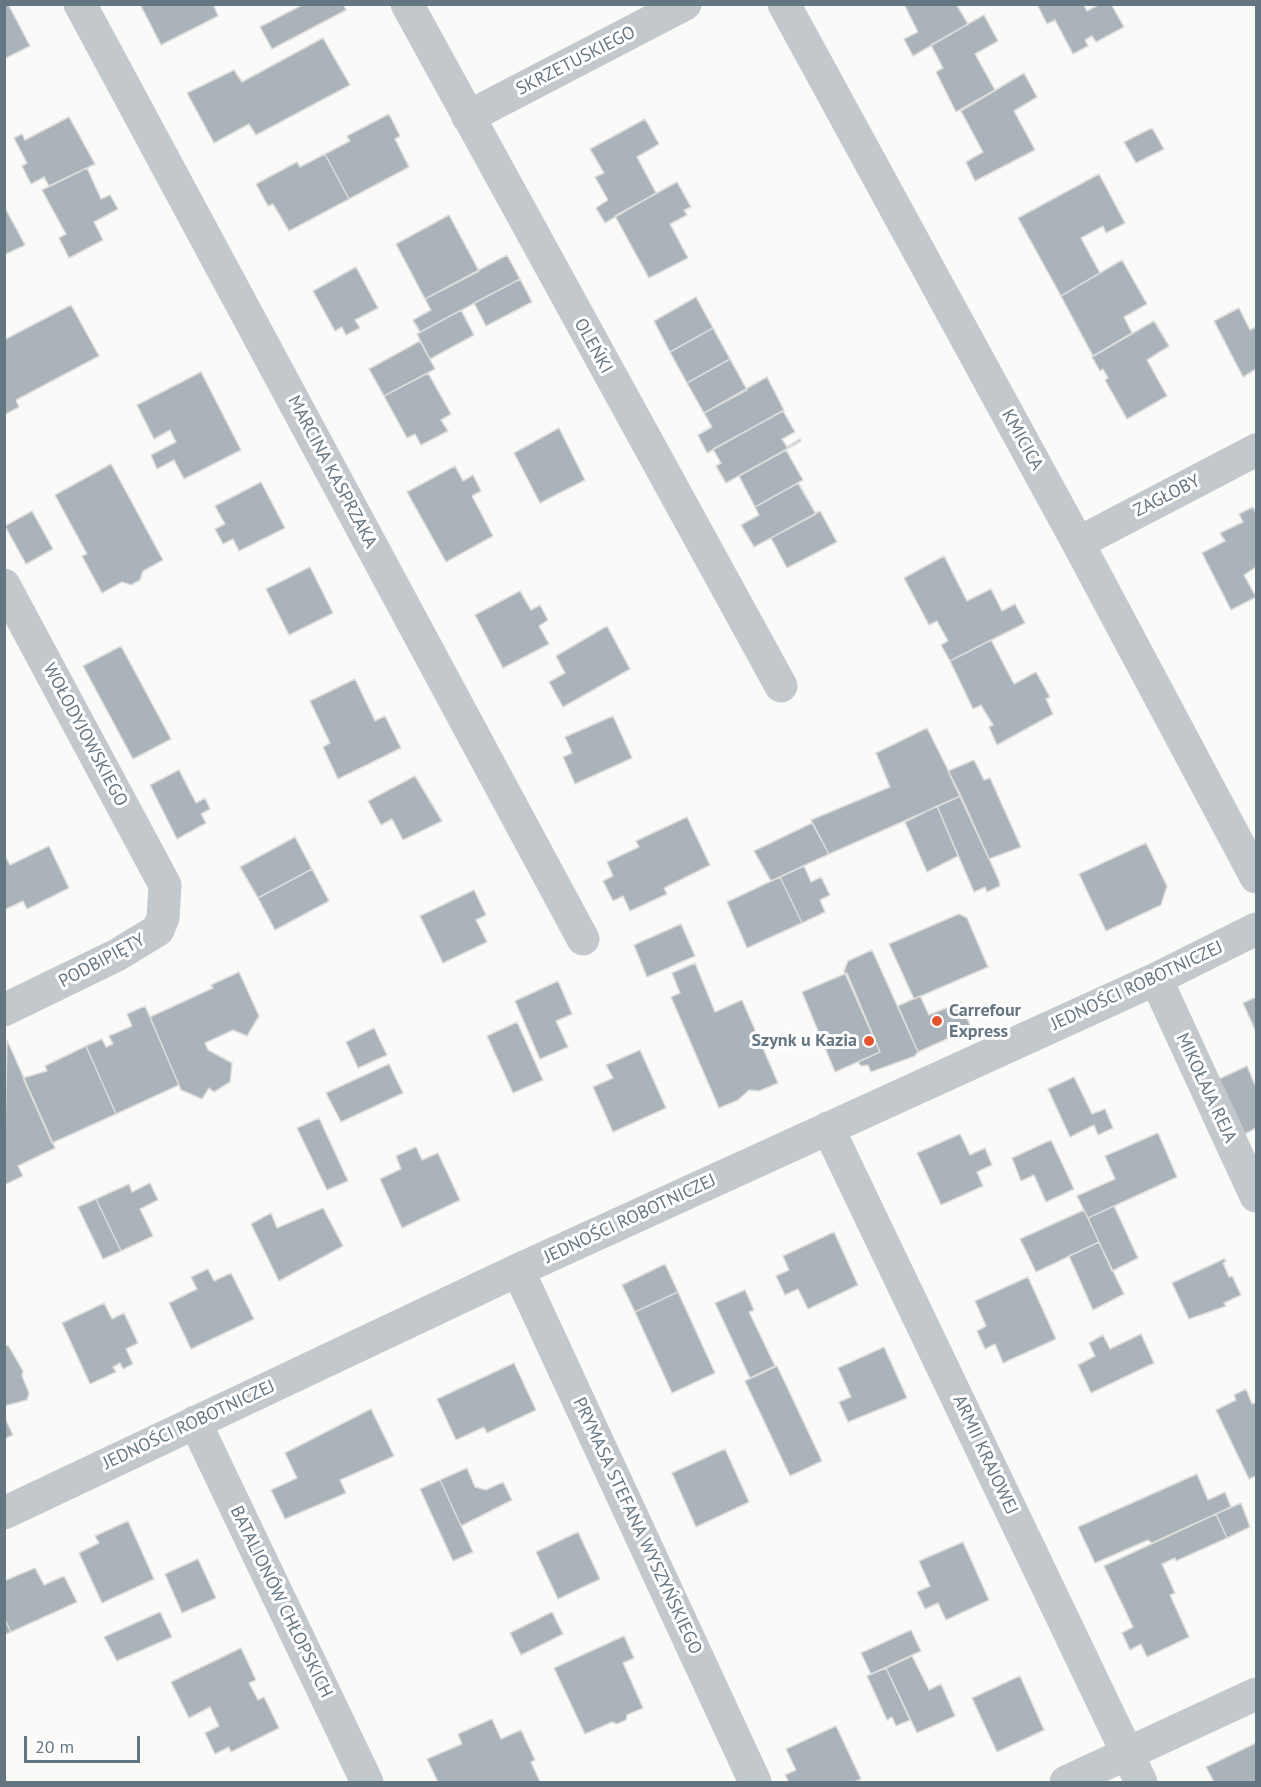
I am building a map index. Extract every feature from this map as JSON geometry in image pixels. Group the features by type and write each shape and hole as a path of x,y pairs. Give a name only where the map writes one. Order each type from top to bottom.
{"street":[{"name":"MARCINA KASPRZAKA","path":"80,4 583,939"},
{"name":"OLEŃKI","path":"407,4 781,686"},
{"name":"SKRZETUSKIEGO","path":"468,117 685,4"},
{"name":"KMICICA","path":"784,4 1257,877"},
{"name":"ZAGŁOBY","path":"1078,543 1257,450"},
{"name":"WOŁODYJOWSKIEGO","path":"4,585 165,885"},
{"name":"PODBIPIĘTY","path":"4,1010 117,955 158,930 163,918 165,885"},
{"name":"JEDNOŚCI ROBOTNICZEJ","path":"4,1513 518,1270 1156,979 1257,929"},
{"name":"MIKOŁAJA REJA","path":"1156,979 1257,1196"},
{"name":"ARMII KRAJOWEJ","path":"828,1128 1134,1768"},
{"name":"PRYMASA STEFANA WYSZYŃSKIEGO","path":"518,1270 755,1782"},
{"name":"BATALIONÓW CHŁOPSKICH","path":"195,1422 367,1782"},
{"path":"1066,1782 1134,1768 1257,1694"}],"building":[{"path":"4,4 8,4 30,46 4,59"},
{"path":"140,4 213,4 218,16 161,45"},
{"path":"304,4 343,4 346,10 272,49 260,27"},
{"path":"904,4 956,4 968,24 913,56 904,39 918,32"},
{"path":"1037,4 1083,4 1087,11 1100,4 1111,4 1124,27 1096,42 1092,36 1085,40 1088,46 1073,54 1055,20 1047,24"},
{"path":"984,15 998,41 975,54 995,90 956,112 936,72 943,68 931,45"},
{"path":"323,38 350,85 256,135 249,124 214,143 187,93 234,70 242,82"},
{"path":"1024,73 1037,97 1014,111 1035,150 975,181 966,162 983,152 961,111"},
{"path":"389,114 400,136 395,139 409,167 349,199 325,154 350,141 347,136"},
{"path":"69,117 95,164 49,186 44,177 31,184 22,166 27,163 14,138 22,134 25,140"},
{"path":"645,119 659,144 637,157 656,193 605,223 596,208 608,200 595,177 604,173 590,149"},
{"path":"1152,128 1164,149 1136,163 1124,142"},
{"path":"325,154 349,199 289,231 273,204 268,206 256,184 297,162 300,167"},
{"path":"87,168 101,199 110,195 118,209 94,222 103,240 69,258 59,238 66,234 42,190"},
{"path":"1099,174 1125,223 1106,233 1103,226 1081,238 1100,273 1061,296 1018,218"},
{"path":"677,182 691,207 684,210 687,215 670,224 688,258 649,278 615,216"},
{"path":"4,206 25,245 4,255"},
{"path":"449,215 479,271 425,299 396,244"},
{"path":"507,255 520,279 420,332 413,320 431,310 425,299"},
{"path":"1122,260 1147,304 1124,317 1132,333 1093,356 1061,296"},
{"path":"356,267 378,308 355,320 360,328 346,335 342,327 335,331 313,291"},
{"path":"520,279 532,302 486,326 474,303"},
{"path":"696,297 713,328 670,352 654,321"},
{"path":"71,305 99,356 16,400 19,407 4,415 4,340"},
{"path":"1239,308 1250,330 1256,327 1256,369 1243,377 1214,321"},
{"path":"461,310 474,335 430,359 417,334"},
{"path":"1154,321 1169,346 1147,360 1167,396 1127,419 1105,380 1108,378 1103,369 1100,371 1092,357"},
{"path":"713,328 730,359 687,383 670,352"},
{"path":"420,341 435,369 384,396 369,369"},
{"path":"730,359 747,390 704,413 687,383"},
{"path":"201,372 241,450 184,479 174,460 157,469 151,455 176,442 170,430 154,439 137,405"},
{"path":"428,373 451,414 441,420 448,431 421,445 415,434 407,438 384,396"},
{"path":"767,377 784,410 707,453 698,435 712,427 704,413"},
{"path":"783,411 795,432 782,439 787,447 800,439 801,441 726,483 716,466 721,463 713,449"},
{"path":"559,428 585,480 540,503 514,453"},
{"path":"786,450 803,480 755,507 739,476"},
{"path":"111,464 163,560 143,571 140,580 131,585 122,582 102,593 82,556 87,554 55,495"},
{"path":"455,466 463,481 473,475 481,491 472,496 493,536 446,562 407,492"},
{"path":"261,482 285,528 239,551 233,539 223,544 215,529 225,524 215,506"},
{"path":"798,483 816,514 754,547 741,525 759,515 755,507"},
{"path":"1253,507 1256,513 1256,567 1244,575 1256,597 1231,610 1202,553 1225,541 1220,533 1243,522 1239,514"},
{"path":"32,511 53,549 26,564 5,526"},
{"path":"820,511 837,542 787,568 771,538"},
{"path":"944,556 967,601 991,589 1002,611 1015,604 1025,623 950,661 941,645 948,641 937,621 929,625 904,578"},
{"path":"310,567 333,613 289,635 266,589"},
{"path":"520,591 531,610 540,605 548,620 539,626 549,644 503,668 475,615"},
{"path":"607,626 630,669 563,707 549,682 565,673 556,656"},
{"path":"991,640 1014,684 1036,672 1050,697 1046,699 1053,714 997,745 989,727 993,725 981,705 973,709 950,661"},
{"path":"121,646 171,739 133,759 83,666"},
{"path":"355,679 375,721 385,716 401,748 338,779 323,747 330,743 310,701"},
{"path":"613,716 632,758 575,784 563,757 572,753 565,737"},
{"path":"927,728 961,796 829,854 811,820 890,787 876,753"},
{"path":"974,760 984,780 990,778 1021,847 989,859 948,771"},
{"path":"179,770 196,803 205,798 210,809 201,814 206,823 177,839 150,785"},
{"path":"415,776 442,821 403,840 392,819 381,825 368,801"},
{"path":"961,796 999,881 1000,886 987,892 985,887 974,892 937,806"},
{"path":"937,806 958,856 927,872 905,822"},
{"path":"687,817 710,865 664,888 667,894 630,911 623,896 613,901 603,881 613,876 607,862 639,847 636,841"},
{"path":"812,823 829,854 771,881 754,851"},
{"path":"295,837 312,869 258,898 240,867"},
{"path":"1146,843 1167,886 1161,905 1106,931 1079,874"},
{"path":"49,846 69,888 27,909 23,901 4,910 4,854 10,865"},
{"path":"804,866 811,882 821,877 830,895 820,900 825,912 802,923 780,877"},
{"path":"312,869 329,901 275,930 258,898"},
{"path":"780,877 802,923 747,948 727,902"},
{"path":"474,890 486,915 476,920 487,942 443,963 420,916"},
{"path":"959,914 967,918 988,967 914,999 889,944"},
{"path":"681,924 695,956 647,977 634,945"},
{"path":"872,950 918,1052 915,1056 871,1072 868,1065 861,1066 858,1062 880,1052 844,971 848,961"},
{"path":"695,963 715,1012 742,1000 778,1083 759,1091 749,1090 738,1100 719,1108 671,997 680,993 672,973"},
{"path":"239,972 259,1016 247,1036 233,1030 205,1043 208,1050 232,1063 230,1082 214,1092 209,1088 202,1099 181,1090 150,1017 213,988 211,985"},
{"path":"847,973 880,1052 835,1072 802,992"},
{"path":"558,981 572,1014 556,1021 568,1047 540,1059 515,1001"},
{"name":"Carrefour Express","path":"920,996 929,1015 961,1002 971,1028 918,1052 898,1006"},
{"path":"1256,997 1256,1032 1243,1003"},
{"path":"145,1006 179,1085 116,1114 86,1046 102,1039 106,1047 113,1044 109,1036 132,1026 127,1014"},
{"path":"517,1022 543,1080 513,1093 487,1036"},
{"path":"374,1028 387,1055 358,1068 346,1042"},
{"path":"7,1040 55,1148 18,1166 23,1176 4,1185"},
{"path":"86,1046 116,1114 52,1143 23,1078 47,1071 45,1066"},
{"path":"640,1050 666,1108 613,1132 593,1087 613,1078 606,1065"},
{"path":"389,1064 403,1093 341,1122 326,1093"},
{"path":"1247,1066 1256,1087 1256,1128 1245,1134 1219,1079"},
{"path":"1074,1077 1092,1114 1105,1109 1113,1128 1098,1135 1094,1125 1070,1137 1048,1089"},
{"path":"319,1118 348,1181 327,1190 297,1128"},
{"path":"1158,1133 1177,1177 1088,1218 1077,1196 1115,1179 1105,1156"},
{"path":"960,1134 970,1155 985,1148 992,1165 977,1172 983,1186 941,1205 917,1153"},
{"path":"1051,1140 1074,1189 1046,1202 1034,1175 1021,1181 1012,1158"},
{"path":"416,1147 422,1160 438,1153 460,1200 402,1228 380,1179 401,1169 396,1156"},
{"path":"150,1183 158,1200 140,1209 153,1236 121,1251 96,1199 129,1184 132,1192"},
{"path":"96,1199 121,1251 103,1259 78,1207"},
{"path":"1114,1206 1138,1258 1112,1271 1088,1218"},
{"path":"323,1208 343,1246 279,1281 251,1224 271,1213 277,1228"},
{"path":"1084,1210 1099,1242 1036,1272 1020,1239"},
{"path":"834,1232 858,1285 808,1309 798,1289 785,1295 776,1276 789,1270 783,1256"},
{"path":"1099,1242 1124,1294 1093,1310 1069,1256"},
{"path":"1224,1259 1226,1261 1223,1263 1229,1277 1232,1276 1241,1295 1224,1303 1226,1306 1189,1319 1172,1283"},
{"path":"665,1264 678,1292 635,1312 622,1285"},
{"path":"208,1269 214,1281 231,1273 254,1319 191,1349 169,1303 197,1289 191,1277"},
{"path":"1028,1277 1056,1339 1003,1363 995,1344 985,1349 977,1331 986,1326 975,1301"},
{"path":"745,1290 754,1310 749,1312 775,1366 750,1378 715,1303"},
{"path":"678,1292 715,1373 672,1393 635,1312"},
{"path":"104,1303 112,1319 124,1313 138,1343 126,1349 133,1364 123,1369 120,1363 113,1367 116,1372 90,1384 62,1323"},
{"path":"1141,1334 1154,1363 1091,1393 1078,1365 1095,1356 1089,1343 1103,1335 1110,1349"},
{"path":"8,1345 23,1371 22,1376 29,1393 27,1400 4,1406 4,1347"},
{"path":"884,1347 907,1398 848,1422 839,1402 851,1397 838,1368"},
{"path":"514,1363 536,1410 487,1433 484,1427 456,1440 437,1399"},
{"path":"777,1366 822,1461 790,1476 745,1381"},
{"path":"1246,1389 1252,1404 1256,1402 1256,1476 1249,1479 1216,1410 1236,1400 1234,1395"},
{"path":"371,1409 394,1456 340,1480 346,1493 285,1519 271,1490 297,1478 285,1453"},
{"path":"4,1416 13,1435 4,1439"},
{"path":"725,1449 749,1502 696,1527 672,1473"},
{"path":"467,1468 475,1487 486,1490 503,1482 512,1500 461,1526 440,1480"},
{"path":"1197,1474 1208,1500 1225,1492 1231,1507 1152,1543 1148,1540 1095,1563 1078,1527"},
{"path":"440,1480 473,1552 453,1561 420,1489"},
{"path":"1241,1503 1250,1527 1227,1538 1216,1514"},
{"path":"1216,1514 1227,1538 1176,1561 1175,1558 1162,1564 1175,1593 1170,1595 1189,1637 1147,1657 1141,1644 1130,1650 1122,1633 1133,1627 1104,1566"},
{"path":"128,1521 154,1579 102,1603 79,1553 99,1543 95,1536"},
{"path":"578,1532 600,1579 558,1599 536,1552"},
{"path":"963,1542 989,1600 946,1620 938,1603 925,1609 917,1592 930,1586 919,1561"},
{"path":"198,1559 216,1598 182,1613 165,1574"},
{"path":"35,1568 44,1585 64,1576 77,1602 11,1632 4,1618 4,1581"},
{"path":"160,1612 172,1637 117,1661 104,1637"},
{"path":"552,1612 563,1634 521,1655 510,1633"},
{"path":"4,1618 11,1632 4,1635"},
{"path":"911,1630 921,1651 871,1674 861,1653"},
{"path":"624,1636 634,1658 623,1663 643,1708 627,1715 626,1720 617,1724 612,1722 585,1734 554,1668"},
{"path":"241,1648 256,1680 249,1683 258,1700 264,1697 279,1728 231,1752 229,1747 215,1754 205,1733 219,1726 210,1707 189,1718 171,1682"},
{"path":"912,1656 929,1690 941,1684 955,1716 917,1733 886,1668"},
{"path":"886,1668 910,1720 896,1726 892,1717 887,1720 867,1676"},
{"path":"1020,1676 1044,1730 997,1752 972,1698"},
{"path":"492,1719 501,1739 521,1730 535,1760 531,1762 540,1782 438,1782 427,1759 462,1744 458,1734"},
{"path":"836,1726 861,1779 854,1782 789,1782 785,1775 796,1770 786,1749"},
{"path":"1256,1743 1256,1782 1214,1782 1206,1767"}],"place":[{"name":"Carrefour Express","path":"937,1021"},
{"name":"Szynk u Kazia","path":"869,1041"}]}
